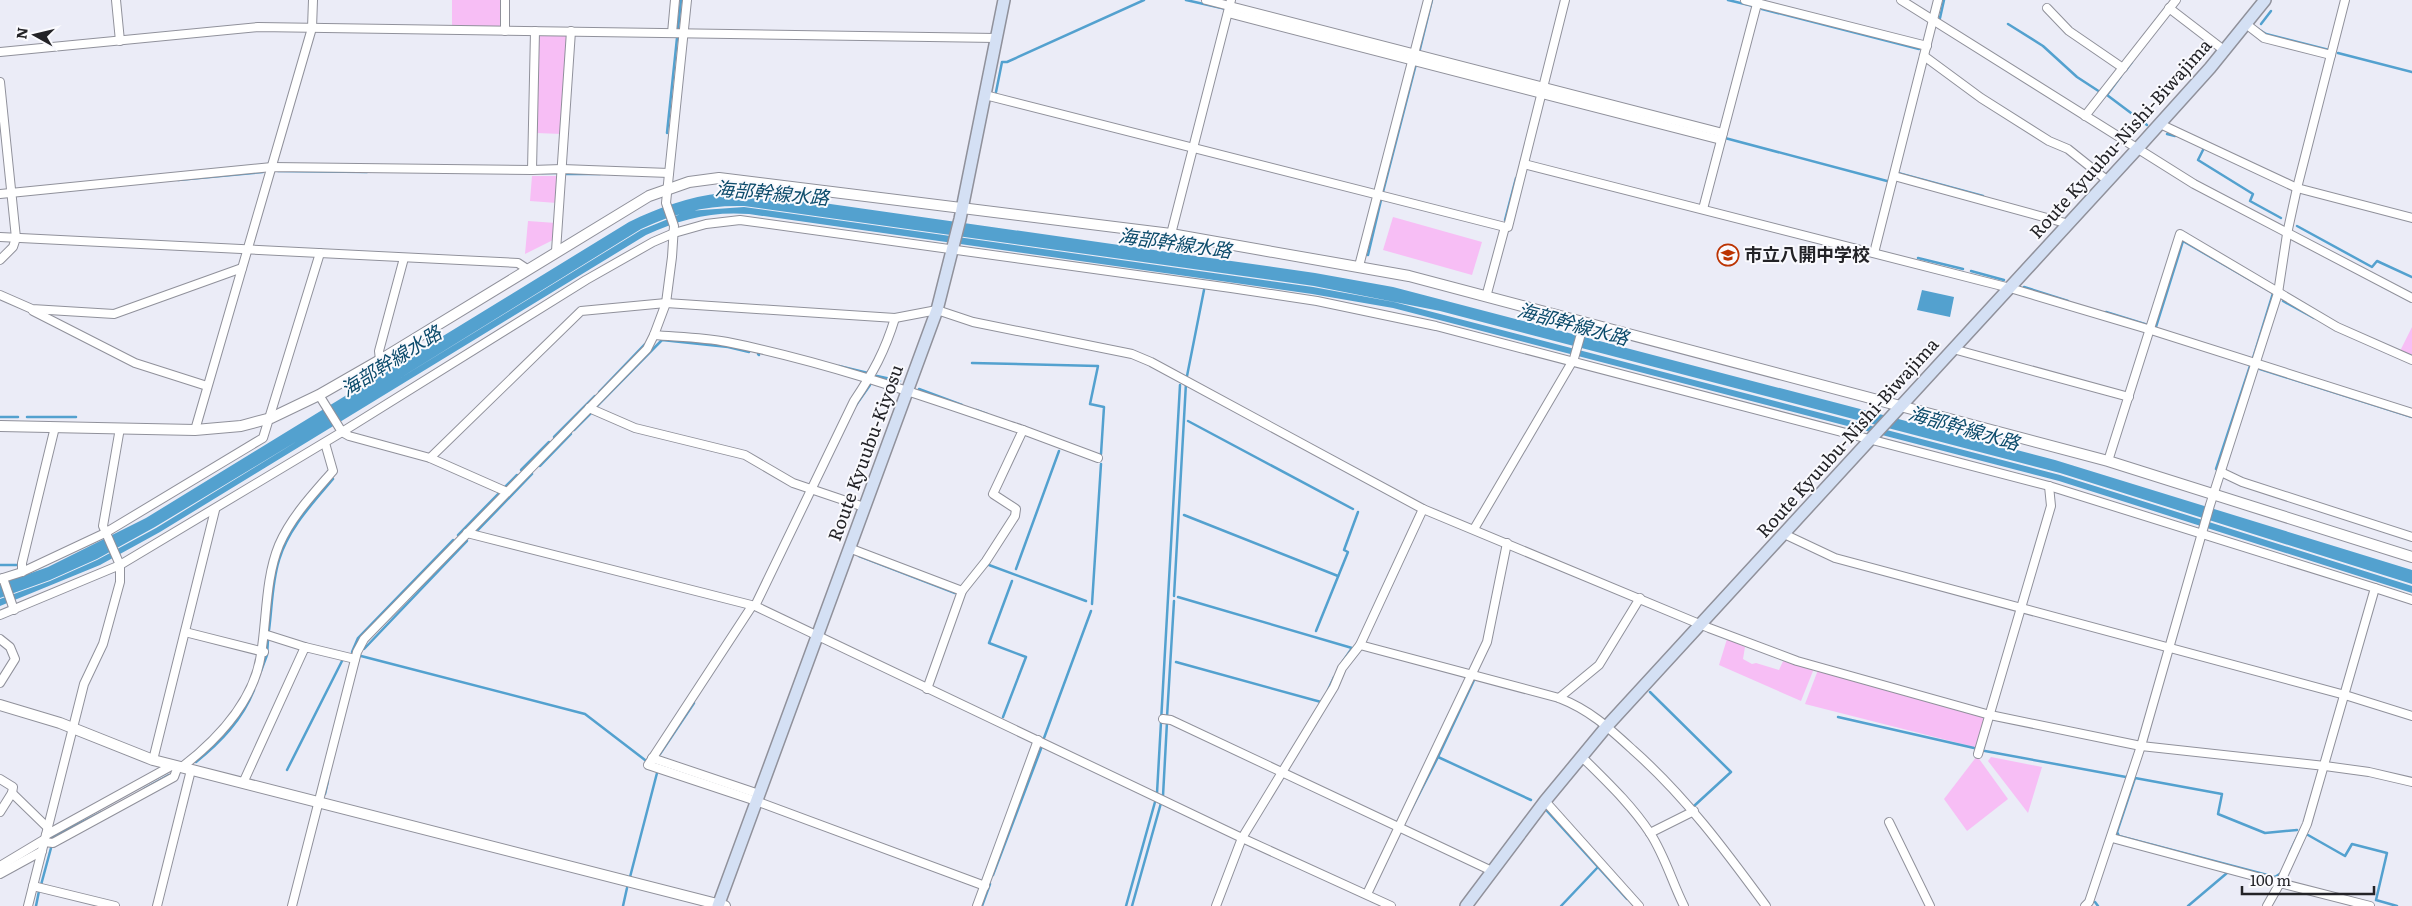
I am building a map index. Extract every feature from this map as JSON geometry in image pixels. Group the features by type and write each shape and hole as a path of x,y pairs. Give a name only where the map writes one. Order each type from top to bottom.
{"main road":[{"name":"Route Kyuubu-Kiyosu","path":"720,905 864,507 938,310 961,214 1004,0"},
{"name":"Route Kyuubu-Nishi-Biwajima","path":"1466,906 1545,800 1607,726 2138,149 2225,51 2265,0"}],"street":[{"path":"116,0 120,41"},
{"path":"195,430 312,28 313,0"},
{"path":"505,0 505,31"},
{"path":"292,906 355,659 364,639 647,349 654,335 666,303 674,229 666,203 677,33 676,0"},
{"path":"677,33 687,0"},
{"path":"1206,0 1413,57 1722,137"},
{"path":"1360,266 1428,0"},
{"path":"985,95 1508,227 1566,0"},
{"path":"1745,0 1927,46"},
{"path":"1901,0 2194,184 2412,298"},
{"path":"1874,253 1938,0"},
{"path":"2085,906 2089,902 2112,838 2141,746 2210,505 2278,293 2287,234 2297,188 2345,0"},
{"path":"1703,209 1758,2"},
{"path":"2085,116 2123,68 2170,3 2225,51"},
{"path":"1171,234 1229,7"},
{"path":"2047,8 2069,31 2123,68"},
{"path":"2246,24 2264,38 2331,55"},
{"path":"0,52 258,26 996,38"},
{"path":"532,170 535,31"},
{"path":"556,251 571,31"},
{"path":"1924,56 1981,98 2049,141 2068,149 2108,181"},
{"path":"0,82 16,238 13,247 0,260"},
{"path":"2160,124 2297,188 2412,218"},
{"path":"1524,164 2010,288 2151,330 2412,413"},
{"path":"0,194 272,167 532,170 562,168 669,172"},
{"path":"1894,176 2068,224"},
{"path":"0,426 195,430 241,426 271,418 319,395 380,360 619,213 668,188 689,182 719,178 961,214 1171,234 1409,276 2108,461 2412,556"},
{"path":"0,615 119,563 215,510 325,443 341,430 586,280 674,229 740,220 953,248 1317,301 1436,326 1873,437 2049,486 2203,530 2412,600"},
{"path":"1486,297 1505,226"},
{"path":"2108,461 2180,234 2337,326 2412,360"},
{"path":"0,237 518,263 527,270"},
{"path":"14,609 2,580 106,536 263,438 271,418 320,253"},
{"path":"380,360 379,351 404,258"},
{"path":"32,310 114,314 242,268"},
{"path":"0,295 135,363 207,386"},
{"path":"430,458 581,311 666,303 895,318 938,310 973,322 1132,354 1151,362 1423,509 1797,661 1990,716 2141,746 2325,766 2369,772 2412,782"},
{"path":"895,318 888,343 870,378 854,401 754,606 648,765 758,797 985,886"},
{"path":"1474,529 1573,361 1584,323"},
{"path":"654,335 724,341 870,378 1023,430 1098,458"},
{"path":"1953,349 2129,397"},
{"path":"319,395 341,430 349,436 430,458 506,492"},
{"path":"589,408 635,428 745,456 810,490 864,507"},
{"path":"22,572 22,563 55,427"},
{"path":"28,906 84,684 103,644 120,582 119,563 103,526 120,428"},
{"path":"927,689 962,591 986,561 1015,516 1016,509 993,494 1023,430"},
{"path":"0,866 46,836 181,767 224,730 244,700 263,652 273,568 279,546 287,530 308,499 333,471 325,443"},
{"path":"2221,472 2242,482 2412,537"},
{"path":"2049,486 2051,506"},
{"path":"1978,754 2051,506 2062,490"},
{"path":"1216,906 1242,838 1334,687 1342,668 1360,645 1423,509"},
{"path":"153,760 215,510"},
{"path":"467,533 754,606 1242,838 1391,906"},
{"path":"1784,534 1835,558 2345,695 2412,716"},
{"path":"1367,894 1487,642 1507,543"},
{"path":"849,548 962,591"},
{"path":"2267,906 2280,883 2307,824 2375,588"},
{"path":"1559,698 1599,665 1640,598"},
{"path":"185,632 263,652"},
{"path":"264,634 304,647 355,659"},
{"path":"0,639 10,646 14,658 0,683"},
{"path":"1360,645 1559,698 1582,707 1607,726 1652,767 1694,811 1766,906"},
{"path":"243,783 304,647"},
{"path":"0,705 73,728 153,760 720,905"},
{"path":"1163,719 1171,720 1492,871"},
{"path":"977,906 1038,740"},
{"path":"1581,756 1620,795 1650,833 1684,906"},
{"path":"157,906 181,767"},
{"path":"0,779 13,787 12,793 0,812"},
{"path":"12,793 46,836"},
{"path":"1545,800 1639,906"},
{"path":"1650,833 1694,811"},
{"path":"1888,822 1929,905"},
{"path":"2112,838 2365,905"},
{"path":"0,874 42,851"},
{"path":"33,886 115,906"}],"shaded area":[{"path":"452,0 502,0 502,25 500,28 452,27"},
{"path":"539,34 569,36 562,134 536,133 537,36"},
{"path":"532,176 559,176 557,203 530,201"},
{"path":"1393,217 1482,242 1472,275 1383,250"},
{"path":"528,221 556,223 555,239 525,254"},
{"path":"2412,327 2412,356 2400,351"},
{"path":"1727,639 1745,647 1743,659 1752,664 1756,663 1779,670 1784,659 1812,668 1813,671 1801,701 1719,665"},
{"path":"1818,670 1983,715 1985,718 1978,748 1805,704"},
{"path":"1977,756 2008,799 1967,831 1944,799"},
{"path":"1991,757 2042,767 2028,813 1988,761"}],"water":[{"path":"722,193 754,193 1315,273 1393,287 2055,460 2412,570 2412,584 2060,473 1440,311 1314,286 744,206 717,207 694,211 744,207 1313,287 1394,302 2060,475 2412,586 2412,593 2059,481 1393,308 1312,294 735,213 696,217 646,235 160,532 100,565 0,606 0,599 50,581 97,560 156,528 299,440 155,527 97,559 50,580 0,598 0,584 48,567 146,518 629,222 674,203","holes":["681,214 641,230 397,380 641,229"]},
{"path":"1922,290 1954,297 1950,317 1917,310"}],"waterway":[{"path":"667,133 681,0"},
{"path":"996,92 1002,62 1007,62 1144,0"},
{"path":"1186,0 1226,9"},
{"path":"1419,53 1432,0"},
{"path":"1728,0 1753,6"},
{"path":"1940,18 1944,0"},
{"path":"1762,9 1919,49"},
{"path":"2261,24 2271,11"},
{"path":"2008,24 2043,46 2077,77 2100,92"},
{"path":"2258,29 2266,34 2329,50"},
{"path":"2338,53 2412,72"},
{"path":"2126,70 2132,62"},
{"path":"1383,192 1416,64"},
{"path":"2121,76 2107,95 2147,125"},
{"path":"2167,134 2175,136"},
{"path":"1725,138 1887,181"},
{"path":"2202,147 2204,148 2198,160 2253,194 2250,201 2281,218"},
{"path":"278,171 367,172"},
{"path":"178,180 263,172"},
{"path":"542,173 558,173"},
{"path":"1898,173 1983,196"},
{"path":"564,174 600,174"},
{"path":"1505,220 1516,178"},
{"path":"1368,255 1381,200"},
{"path":"2297,226 2372,267 2377,261 2412,277"},
{"path":"2156,327 2183,241 2273,293 2253,358"},
{"path":"1918,258 1963,269"},
{"path":"1971,271 2004,280"},
{"path":"2024,287 2068,301"},
{"path":"1187,376 1204,290"},
{"path":"2283,301 2314,318"},
{"path":"2106,312 2148,325"},
{"path":"597,406 662,340 728,347 749,352"},
{"path":"599,392 645,344"},
{"path":"972,363 1098,366 1090,404 1104,407 1101,454"},
{"path":"839,366 868,373"},
{"path":"2216,469 2250,366"},
{"path":"2260,369 2412,417"},
{"path":"877,376 900,381"},
{"path":"1174,596 1186,383"},
{"path":"856,405 870,385"},
{"path":"1157,793 1180,385"},
{"path":"919,389 962,405"},
{"path":"554,437 595,396"},
{"path":"976,410 987,414"},
{"path":"574,430 591,413"},
{"path":"0,417 18,417"},
{"path":"27,417 76,417"},
{"path":"1188,421 1353,509"},
{"path":"540,466 571,434"},
{"path":"521,470 549,442"},
{"path":"1016,569 1059,451"},
{"path":"1092,604 1101,464"},
{"path":"477,531 532,474"},
{"path":"505,487 517,475"},
{"path":"269,630 275,577 283,549 288,538 309,507 333,479"},
{"path":"458,535 499,493"},
{"path":"1316,631 1348,552 1344,550 1358,512"},
{"path":"1184,515 1338,576"},
{"path":"352,652 358,638 453,540"},
{"path":"364,649 467,541"},
{"path":"859,556 955,593"},
{"path":"0,565 17,565"},
{"path":"989,565 1086,601"},
{"path":"1003,717 1026,657 989,643 1012,581"},
{"path":"1178,597 1352,648 1339,667"},
{"path":"1167,717 1174,601"},
{"path":"1044,738 1091,611"},
{"path":"261,671 267,655 268,640"},
{"path":"361,656 585,714 645,760"},
{"path":"287,770 342,661"},
{"path":"1176,662 1321,702"},
{"path":"1328,690 1334,677"},
{"path":"1438,757 1475,678"},
{"path":"196,762 230,730 254,690"},
{"path":"1650,692 1731,772 1694,806"},
{"path":"660,754 694,703"},
{"path":"1838,717 1974,748"},
{"path":"1163,796 1167,722"},
{"path":"993,875 1042,746"},
{"path":"1985,751 2126,777"},
{"path":"1411,810 1438,757 1531,800"},
{"path":"630,877 657,773"},
{"path":"144,789 169,775"},
{"path":"2281,873 2275,877 2119,836 2117,832 2135,778 2222,794 2218,814 2265,833 2297,830"},
{"path":"325,794 328,781"},
{"path":"1126,906 1155,802"},
{"path":"1132,906 1161,803"},
{"path":"1547,811 1627,899"},
{"path":"52,837 102,812"},
{"path":"2290,852 2299,833"},
{"path":"2308,835 2345,856 2352,844 2387,853 2376,900 2397,906"},
{"path":"41,885 51,848"},
{"path":"1561,906 1598,867"},
{"path":"2188,906 2227,873"},
{"path":"982,906 990,884"},
{"path":"623,906 627,888"},
{"path":"36,906 39,891"},
{"path":"2095,902 2098,906"}],"place":[{"name":"市立八開中学校","path":"1728,255"}],"water label":[{"name":"海部幹線水路","path":"772,193"},
{"name":"海部幹線水路","path":"1175,243"},
{"name":"海部幹線水路","path":"1573,324"},
{"name":"海部幹線水路","path":"391,361"},
{"name":"海部幹線水路","path":"1964,428"}]}
